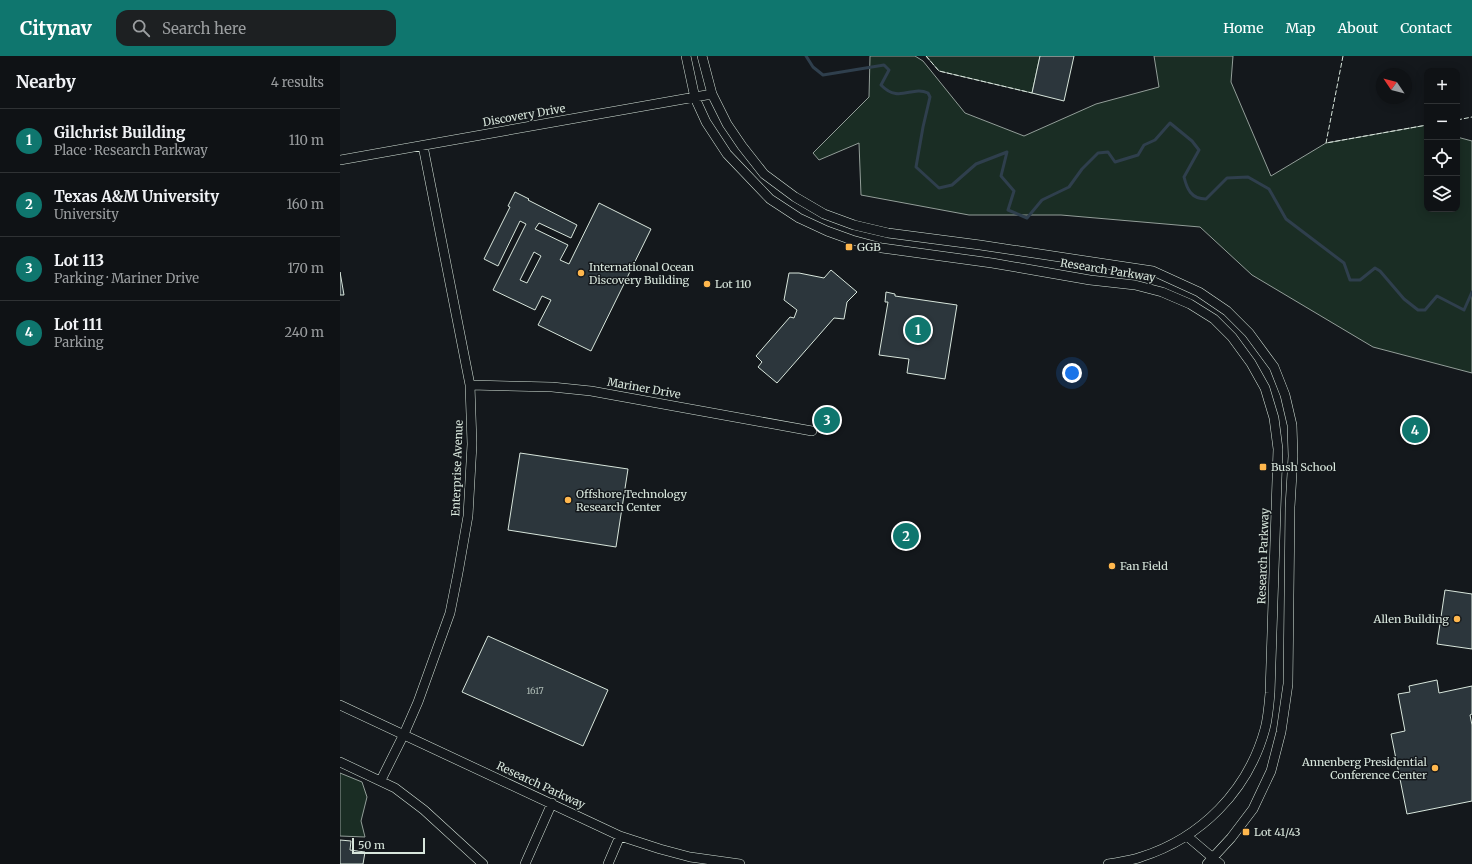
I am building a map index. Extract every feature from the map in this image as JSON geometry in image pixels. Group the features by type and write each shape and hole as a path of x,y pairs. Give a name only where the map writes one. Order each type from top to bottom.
{"street":[{"name":"Research Parkway","path":"686,56 695,98 706,122 727,154 770,198 799,218 852,240 882,248 977,261 1090,280 1135,285 1155,290 1190,304 1214,319 1232,337 1251,363 1265,388 1274,418 1278,449 1270,693 1265,728 1257,753 1247,775 1233,794 1209,820 1187,836 1163,849 1140,858 1108,864"},
{"name":"Research Parkway","path":"702,56 712,94 727,124 742,146 764,174 795,197 824,214 854,225 888,233 980,245 1153,272 1199,292 1227,310 1249,333 1274,367 1285,396 1292,433 1293,456 1290,507 1288,684 1281,732 1271,771 1253,809 1213,862"},
{"name":"Discovery Drive","path":"340,160 712,94"},
{"name":"Enterprise Avenue","path":"381,780 418,702 450,613 468,516 472,444 470,385 423,146"},
{"path":"818,227 824,214"},
{"path":"977,261 980,245"},
{"name":"Mariner Drive","path":"470,385 544,386 591,391 812,430"},
{"path":"1276,505 1290,507"},
{"name":"Research Parkway","path":"340,705 620,836 690,857 740,864"},
{"path":"340,762 381,780 395,788 424,810 483,864"},
{"path":"524,864 552,804"},
{"path":"608,864 620,836"},
{"path":"1187,836 1213,862"}],"green space":[{"path":"870,56 915,56 923,61 965,113 1024,136 1096,104 1159,87 1154,56 1233,56 1231,82 1271,176 1326,143 1424,126 1424,212 1460,212 1460,138 1472,141 1472,373 1373,347 1252,275 1200,227 1061,215 969,215 861,195 859,143 819,160 813,153 869,97"},
{"path":"926,56 1040,56 1032,93 939,71"},
{"path":"340,773 362,782 367,797 361,821 365,837 340,836"}],"building":[{"path":"1040,56 1074,56 1064,101 1032,93"},
{"name":"International Ocean Discovery Building","path":"515,192 577,225 571,238 539,223 535,229 568,245 560,260 569,264 599,203 651,229 591,351 538,325 551,300 542,296 535,310 493,290 526,224 520,221 498,266 484,259 510,207 508,206","holes":["534,252 541,256 527,283 520,280"]},
{"path":"831,270 857,292 847,302 844,319 834,318 777,383 758,367 762,362 756,356 790,317 794,318 797,310 784,300 789,273 799,273 824,278"},
{"path":"340,272 344,295 340,295"},
{"path":"886,292 895,294 895,296 957,305 945,379 907,373 909,359 879,355 888,302 885,302"},
{"name":"Offshore Technology Research Center","path":"520,453 628,469 616,547 508,530"},
{"name":"Allen Building","path":"1445,590 1472,594 1472,649 1437,644"},
{"path":"488,636 608,690 583,746 462,692"},
{"name":"Annenberg Presidential Conference Center","path":"1437,680 1439,693 1472,686 1472,714 1470,715 1472,725 1472,801 1407,814 1391,734 1405,731 1398,694 1410,692 1409,686"},
{"path":"340,840 351,841 350,850 365,852 363,864 340,864"}],"waterway":[{"path":"806,56 813,67 823,75 884,65 889,70 881,85 888,90 900,94 916,91 928,93 930,97 916,167 939,188 952,185 976,164 1007,152 1001,176 1014,191 1008,210 1027,218 1042,200 1069,187 1082,169 1098,153 1108,152 1115,162 1138,155 1144,145 1155,140 1170,123 1192,141 1199,150 1184,177 1188,189 1193,195 1201,199 1206,199 1227,178 1248,177 1269,189 1286,219 1344,263 1350,280 1360,280 1375,268 1380,271 1404,299 1418,310 1425,310 1437,296 1464,310 1472,292"}],"fence":[{"path":"926,56 939,71 1032,93"},
{"path":"1343,56 1326,143 1424,126"},
{"path":"1460,119 1472,117"}],"place":[{"name":"GGB","path":"849,247"},
{"name":"International Ocean Discovery Building","path":"581,273"},
{"name":"Lot 110","path":"707,284"},
{"name":"Gilchrist Building","path":"918,330"},
{"name":"Lot 113","path":"827,420"},
{"name":"Lot 111","path":"1415,430"},
{"name":"Bush School","path":"1263,467"},
{"name":"Offshore Technology Research Center","path":"568,500"},
{"name":"Texas A&M University","path":"906,536"},
{"name":"Fan Field","path":"1112,566"},
{"name":"Allen Building","path":"1457,619"},
{"name":"Annenberg Presidential Conference Center","path":"1435,768"},
{"name":"Lot 41/43","path":"1246,832"}]}
